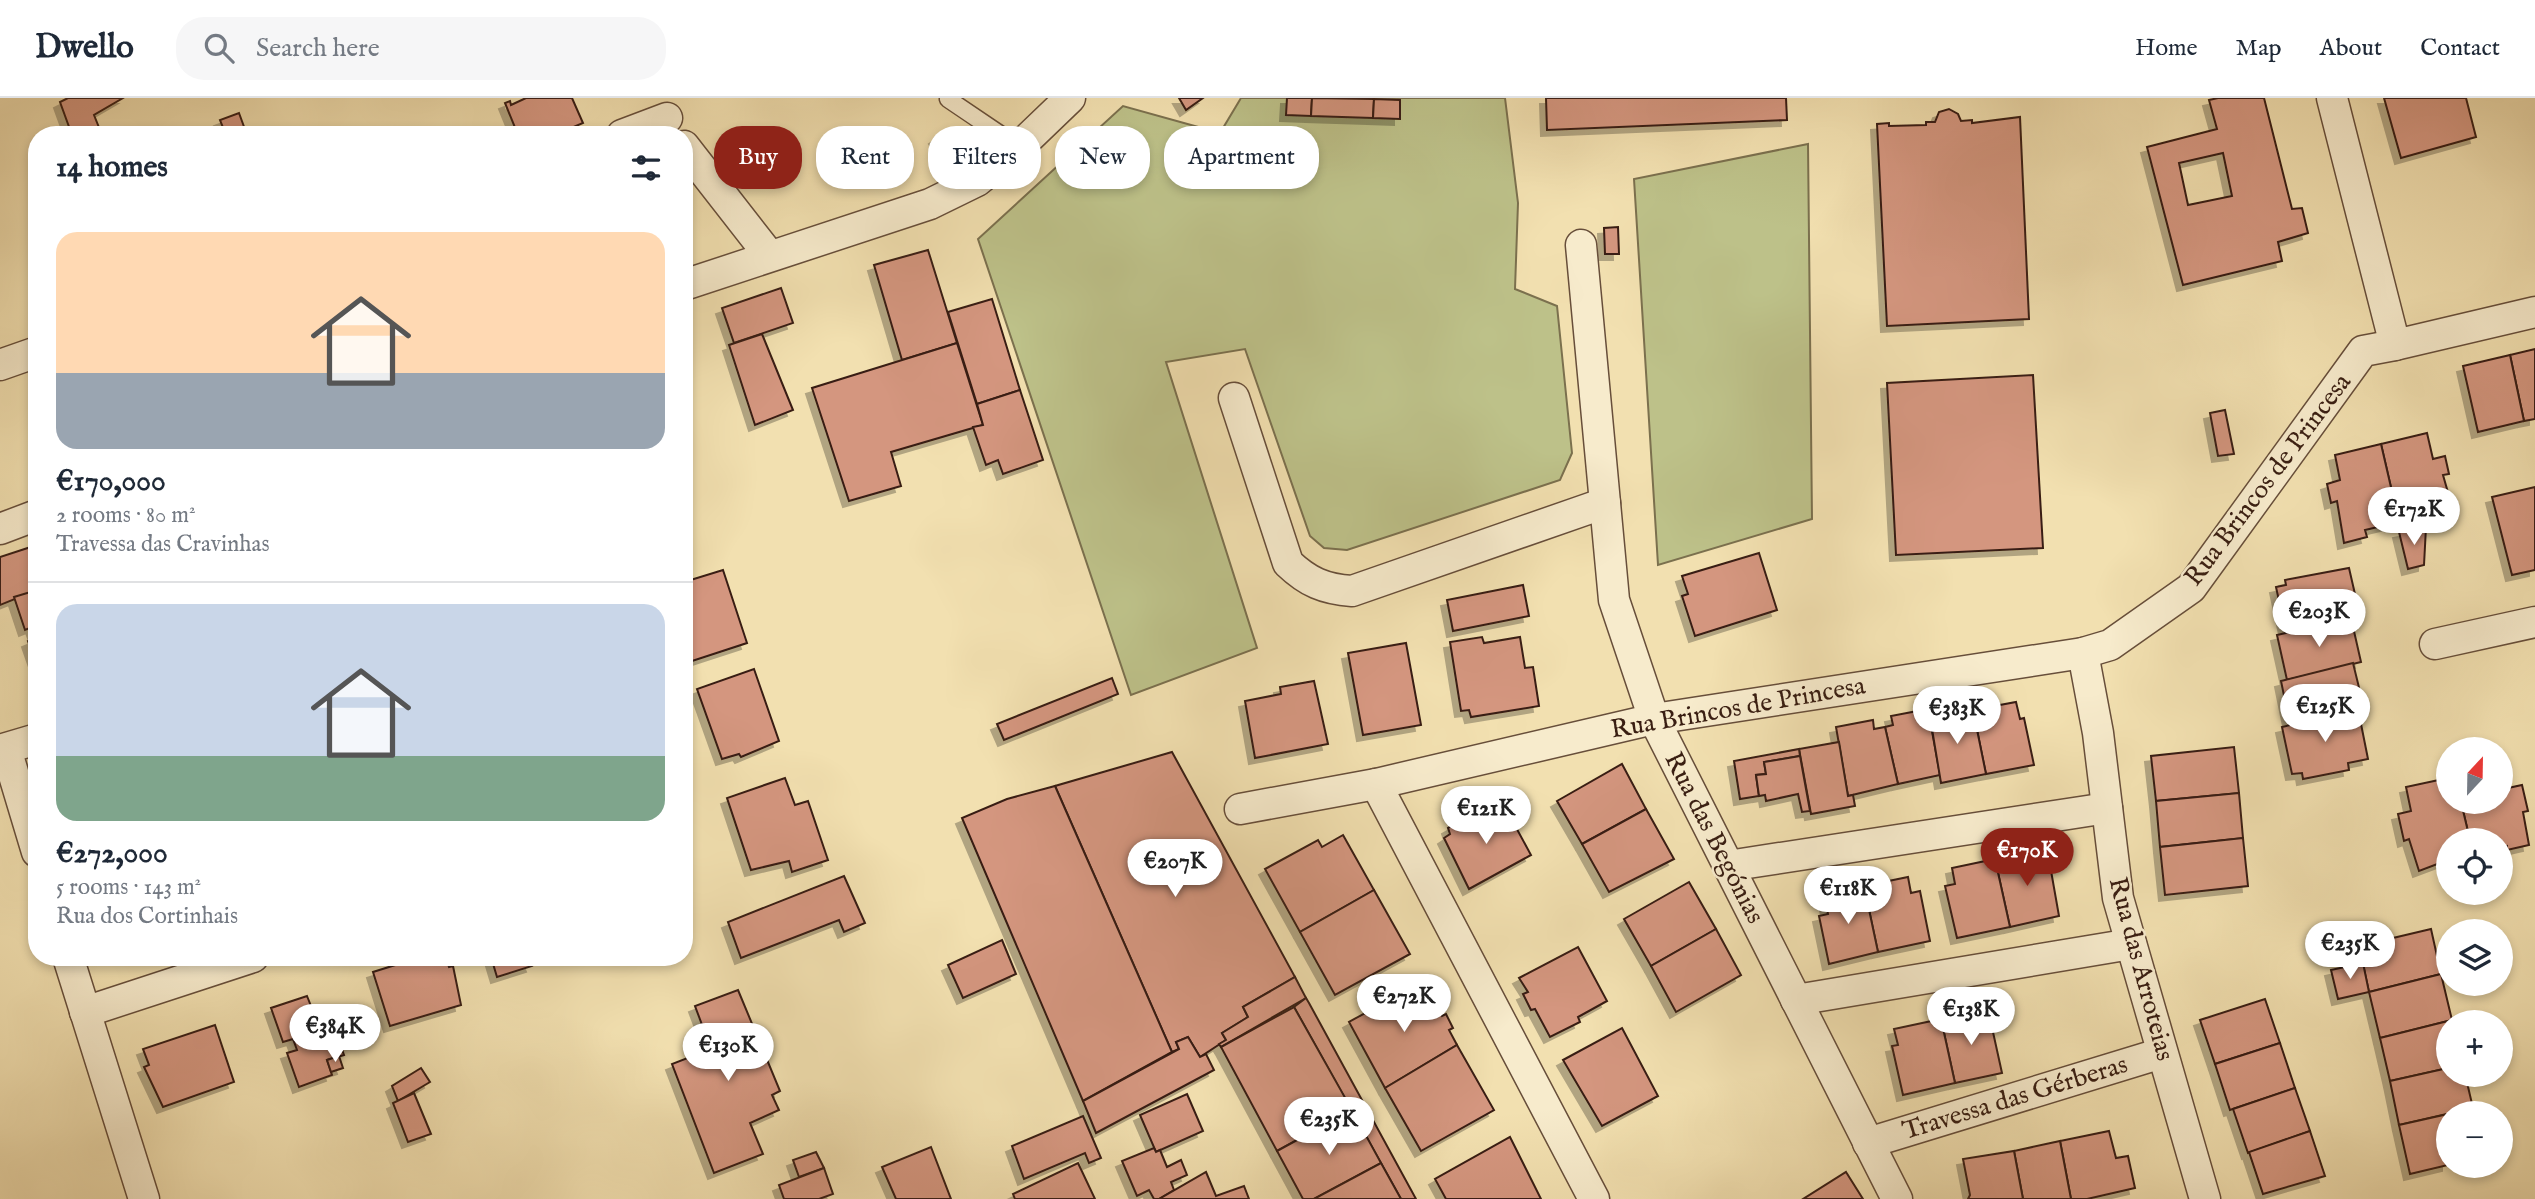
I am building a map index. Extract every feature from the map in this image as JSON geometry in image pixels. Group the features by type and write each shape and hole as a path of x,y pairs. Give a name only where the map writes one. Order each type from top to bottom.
{"street":[{"path":"1041,126 1070,98"},
{"path":"2332,98 2395,345"},
{"path":"644,126 666,117"},
{"path":"693,158 769,255"},
{"path":"693,282 930,204 961,189"},
{"name":"Rua das Begónias","path":"1581,245 1614,600 1654,719 1897,1199"},
{"name":"Rua Brincos de Princesa","path":"1240,809 1376,784 1654,719 2083,653 2110,645 2191,588 2363,351 2535,312"},
{"path":"0,365 28,355"},
{"path":"1234,398 1288,563 1304,579 1328,589 1352,590 1605,503"},
{"path":"0,528 28,519"},
{"path":"2435,644 2535,622"},
{"name":"Rua das Arroteias","path":"2083,653 2098,733 2118,898 2205,1199"},
{"path":"28,742 3,749 28,825"},
{"path":"1376,784 1594,1199"},
{"path":"1728,866 2107,808"},
{"path":"1796,1000 2131,944"},
{"path":"71,966 145,1199"},
{"path":"85,1013 226,966"},
{"name":"Travessa das Gérberas","path":"1868,1143 2162,1053"}],"lane":[{"path":"948,99 987,126"}],"green space":[{"path":"1241,98 1505,98 1518,203 1515,289 1557,306 1572,453 1560,480 1347,550 1324,548 1310,536 1245,349 1166,362 1257,648 1131,695 978,239 1033,189 1041,189 1041,181 1055,168 1055,189 1150,189 1150,126 1101,126 1123,106 1195,126 1164,126 1164,189 1319,189 1319,126 1224,126"},
{"path":"1808,144 1812,519 1658,565 1634,179"}],"building":[{"path":"68,98 123,98 94,115 98,126 69,126 60,102"},
{"path":"526,98 572,98 583,123 576,126 514,126 505,103 510,101 511,105"},
{"path":"1179,98 1203,98 1186,110"},
{"path":"1287,98 1312,98 1311,116 1286,115"},
{"path":"1312,98 1374,99 1373,118 1311,116"},
{"path":"1546,98 1786,98 1787,120 1547,130"},
{"path":"2264,98 2292,209 2302,208 2308,233 2278,242 2282,261 2183,285 2147,147 2217,129 2209,100","holes":["2223,153 2232,196 2188,205 2179,163"]},
{"path":"2384,98 2466,98 2476,137 2401,158"},
{"path":"1374,99 1400,100 1400,119 1373,118"},
{"path":"1949,109 1958,114 1961,121 1972,120 1972,123 2020,117 2029,319 1887,326 1877,124 1926,125 1926,122 1935,122 1939,112"},
{"path":"239,113 244,126 222,126 220,120"},
{"path":"1618,227 1619,254 1605,254 1604,228"},
{"path":"928,250 957,343 902,360 874,265"},
{"path":"781,288 793,323 734,343 722,308"},
{"path":"992,299 1020,390 977,404 948,312"},
{"path":"762,334 793,410 755,425 729,345"},
{"path":"957,343 983,425 891,452 901,486 849,501 812,388"},
{"path":"2535,349 2535,419 2524,421 2510,355"},
{"path":"2510,355 2524,421 2478,432 2463,366"},
{"path":"2033,375 2043,548 1896,555 1887,383"},
{"path":"1020,390 1043,460 1003,474 998,460 986,465 973,427 983,425 977,404"},
{"path":"2225,410 2234,454 2218,456 2210,413"},
{"path":"2427,433 2433,459 2445,456 2449,474 2443,475 2455,517 2432,522 2430,515 2399,522 2381,444"},
{"path":"2381,444 2399,522 2365,530 2367,537 2344,543 2337,501 2331,503 2327,484 2340,480 2335,455"},
{"path":"2535,487 2535,570 2512,575 2492,497"},
{"path":"2426,527 2424,565 2408,569 2399,532"},
{"path":"28,548 28,594 0,605 0,557"},
{"path":"1759,553 1777,610 1695,636 1682,596 1688,594 1682,576"},
{"path":"2349,568 2360,616 2286,633 2276,587 2286,585 2285,580"},
{"path":"723,570 747,643 693,661 693,579"},
{"path":"1523,585 1529,616 1453,631 1447,600"},
{"path":"28,593 28,629 25,630 14,597"},
{"path":"2351,618 2361,662 2287,680 2277,635"},
{"path":"1482,637 1484,643 1520,637 1525,668 1533,667 1539,706 1471,717 1469,710 1461,711 1450,642"},
{"path":"1406,643 1421,725 1363,735 1348,653"},
{"path":"2353,663 2364,708 2290,725 2281,681"},
{"path":"754,669 779,741 741,757 739,754 722,759 697,689"},
{"path":"1112,678 1118,694 1004,740 997,724"},
{"path":"1314,681 1328,744 1255,758 1245,701 1281,694 1280,687"},
{"path":"2016,702 2020,719 2024,718 2034,765 1986,774 1973,710"},
{"path":"1928,709 1940,775 1898,784 1885,727 1893,725 1891,716"},
{"path":"2358,709 2368,759 2348,763 2349,770 2303,779 2302,773 2292,774 2282,727"},
{"path":"1973,710 1986,774 1941,783 1930,717"},
{"path":"1873,720 1874,729 1885,727 1898,784 1848,796 1836,727"},
{"path":"1839,742 1848,796 1853,795 1855,806 1811,814 1799,749"},
{"path":"2234,747 2239,793 2156,801 2151,756"},
{"path":"1799,749 1800,756 1764,762 1766,774 1756,775 1759,796 1740,799 1734,761"},
{"path":"1172,752 1295,977 1243,1007 1248,1017 1222,1033 1226,1040 1200,1057 1188,1037 1176,1042 1179,1049 1172,1052 1055,786"},
{"path":"1800,756 1810,811 1802,812 1798,794 1766,801 1765,795 1759,796 1756,775 1766,774 1764,762"},
{"path":"1622,764 1646,809 1582,844 1557,801"},
{"path":"785,778 795,805 808,801 828,860 792,872 789,861 751,870 727,798"},
{"path":"2436,781 2436,814 2464,814 2467,828 2436,828 2436,865 2419,871 2409,839 2404,841 2398,814 2411,811 2406,787"},
{"path":"2522,785 2528,811 2523,812 2529,845 2513,849 2513,828 2467,828 2464,814 2513,814 2513,787"},
{"path":"1055,786 1172,1052 1083,1101 962,818 1007,799"},
{"path":"2239,793 2243,838 2160,847 2156,801"},
{"path":"1484,808 1488,815 1506,809 1531,855 1469,889 1444,838 1450,834 1448,828"},
{"path":"1646,809 1674,859 1609,892 1582,844"},
{"path":"1343,835 1374,890 1300,932 1265,869 1318,840 1322,847"},
{"path":"2243,838 2248,886 2165,895 2160,847"},
{"path":"2038,849 2042,867 2050,865 2059,916 2010,927 1995,859"},
{"path":"1995,859 2010,927 1957,938 1945,886 1955,884 1952,868"},
{"path":"844,876 865,923 844,932 839,920 741,958 728,922"},
{"path":"1908,877 1911,893 1920,891 1930,941 1878,952 1864,886"},
{"path":"1689,882 1716,929 1651,966 1624,919"},
{"path":"1864,886 1878,952 1829,964 1819,916 1828,914 1824,895"},
{"path":"1374,890 1410,954 1335,995 1300,932"},
{"path":"1716,929 1741,975 1676,1012 1651,966"},
{"path":"2431,929 2436,952 2436,975 2369,992 2359,946"},
{"path":"1002,940 1016,974 963,998 948,965"},
{"path":"1578,947 1607,1001 1578,1017 1580,1022 1550,1037 1535,1009 1531,1010 1523,994 1528,992 1519,978"},
{"path":"2363,963 2369,992 2338,999 2331,970"},
{"path":"392,966 453,966 461,1005 390,1026 373,972"},
{"path":"494,966 532,966 497,977"},
{"path":"2436,975 2436,996 2446,996 2450,1010 2436,1010 2436,1024 2380,1038 2369,992"},
{"path":"1295,977 1306,998 1221,1047 1219,1044 1226,1040 1222,1033 1248,1017 1243,1007"},
{"path":"1423,981 1442,1016 1446,1014 1453,1028 1449,1030 1457,1045 1385,1088 1349,1022"},
{"path":"738,990 780,1091 772,1095 779,1110 750,1123 763,1154 714,1173 672,1064 711,1049 695,1006"},
{"path":"307,996 313,1011 327,1006 344,1055 327,1060 332,1075 299,1087 287,1053 297,1050 293,1039 283,1042 271,1008"},
{"path":"1306,998 1416,1199 1401,1199 1294,1007"},
{"path":"2265,999 2280,1043 2215,1064 2200,1020"},
{"path":"1294,1007 1352,1110 1277,1151 1221,1047"},
{"path":"1980,1010 1983,1025 1991,1023 2002,1073 1955,1083 1941,1019"},
{"path":"1941,1019 1955,1083 1903,1095 1892,1046 1898,1045 1894,1029"},
{"path":"2436,1024 2436,1071 2390,1081 2380,1038"},
{"path":"215,1025 234,1082 163,1107 144,1067 149,1065 143,1049"},
{"path":"1622,1028 1658,1096 1602,1126 1563,1060"},
{"path":"1188,1037 1200,1057 1206,1054 1214,1070 1096,1133 1083,1101 1179,1049 1176,1042"},
{"path":"2280,1043 2295,1088 2230,1110 2215,1064"},
{"path":"1457,1045 1494,1110 1421,1151 1385,1088"},
{"path":"339,1056 343,1068 331,1072 327,1060"},
{"path":"421,1068 430,1082 398,1101 392,1086"},
{"path":"2436,1071 2436,1087 2468,1087 2471,1101 2436,1101 2436,1116 2399,1125 2390,1081"},
{"path":"2295,1088 2310,1131 2248,1153 2233,1109"},
{"path":"414,1093 431,1134 408,1142 393,1103"},
{"path":"1187,1094 1203,1131 1156,1152 1140,1115"},
{"path":"1352,1110 1381,1163 1314,1199 1303,1199 1277,1151"},
{"path":"1083,1116 1101,1158 1089,1163 1085,1153 1024,1179 1012,1146"},
{"path":"2436,1117 2436,1168 2410,1174 2399,1125"},
{"path":"2109,1131 2116,1158 2128,1156 2135,1188 2087,1199 2071,1199 2060,1141"},
{"path":"2310,1131 2325,1176 2263,1194 2249,1152"},
{"path":"1510,1137 1541,1199 1446,1199 1435,1179"},
{"path":"2060,1141 2071,1199 2023,1199 2014,1151"},
{"path":"931,1147 951,1199 896,1199 882,1167"},
{"path":"1154,1148 1156,1152 1160,1150 1167,1167 1181,1160 1187,1175 1171,1182 1174,1190 1159,1199 1154,1199 1149,1190 1137,1196 1122,1161"},
{"path":"2014,1151 2023,1199 1968,1199 1970,1195 1963,1159"},
{"path":"816,1152 824,1168 799,1177 793,1160"},
{"path":"1078,1163 1095,1199 1015,1199 1013,1194"},
{"path":"1381,1163 1401,1199 1314,1199"},
{"path":"824,1168 833,1194 819,1199 784,1199 779,1185"},
{"path":"1206,1172 1216,1196 1244,1186 1249,1199 1159,1199"},
{"path":"1846,1172 1863,1199 1803,1199"}]}
